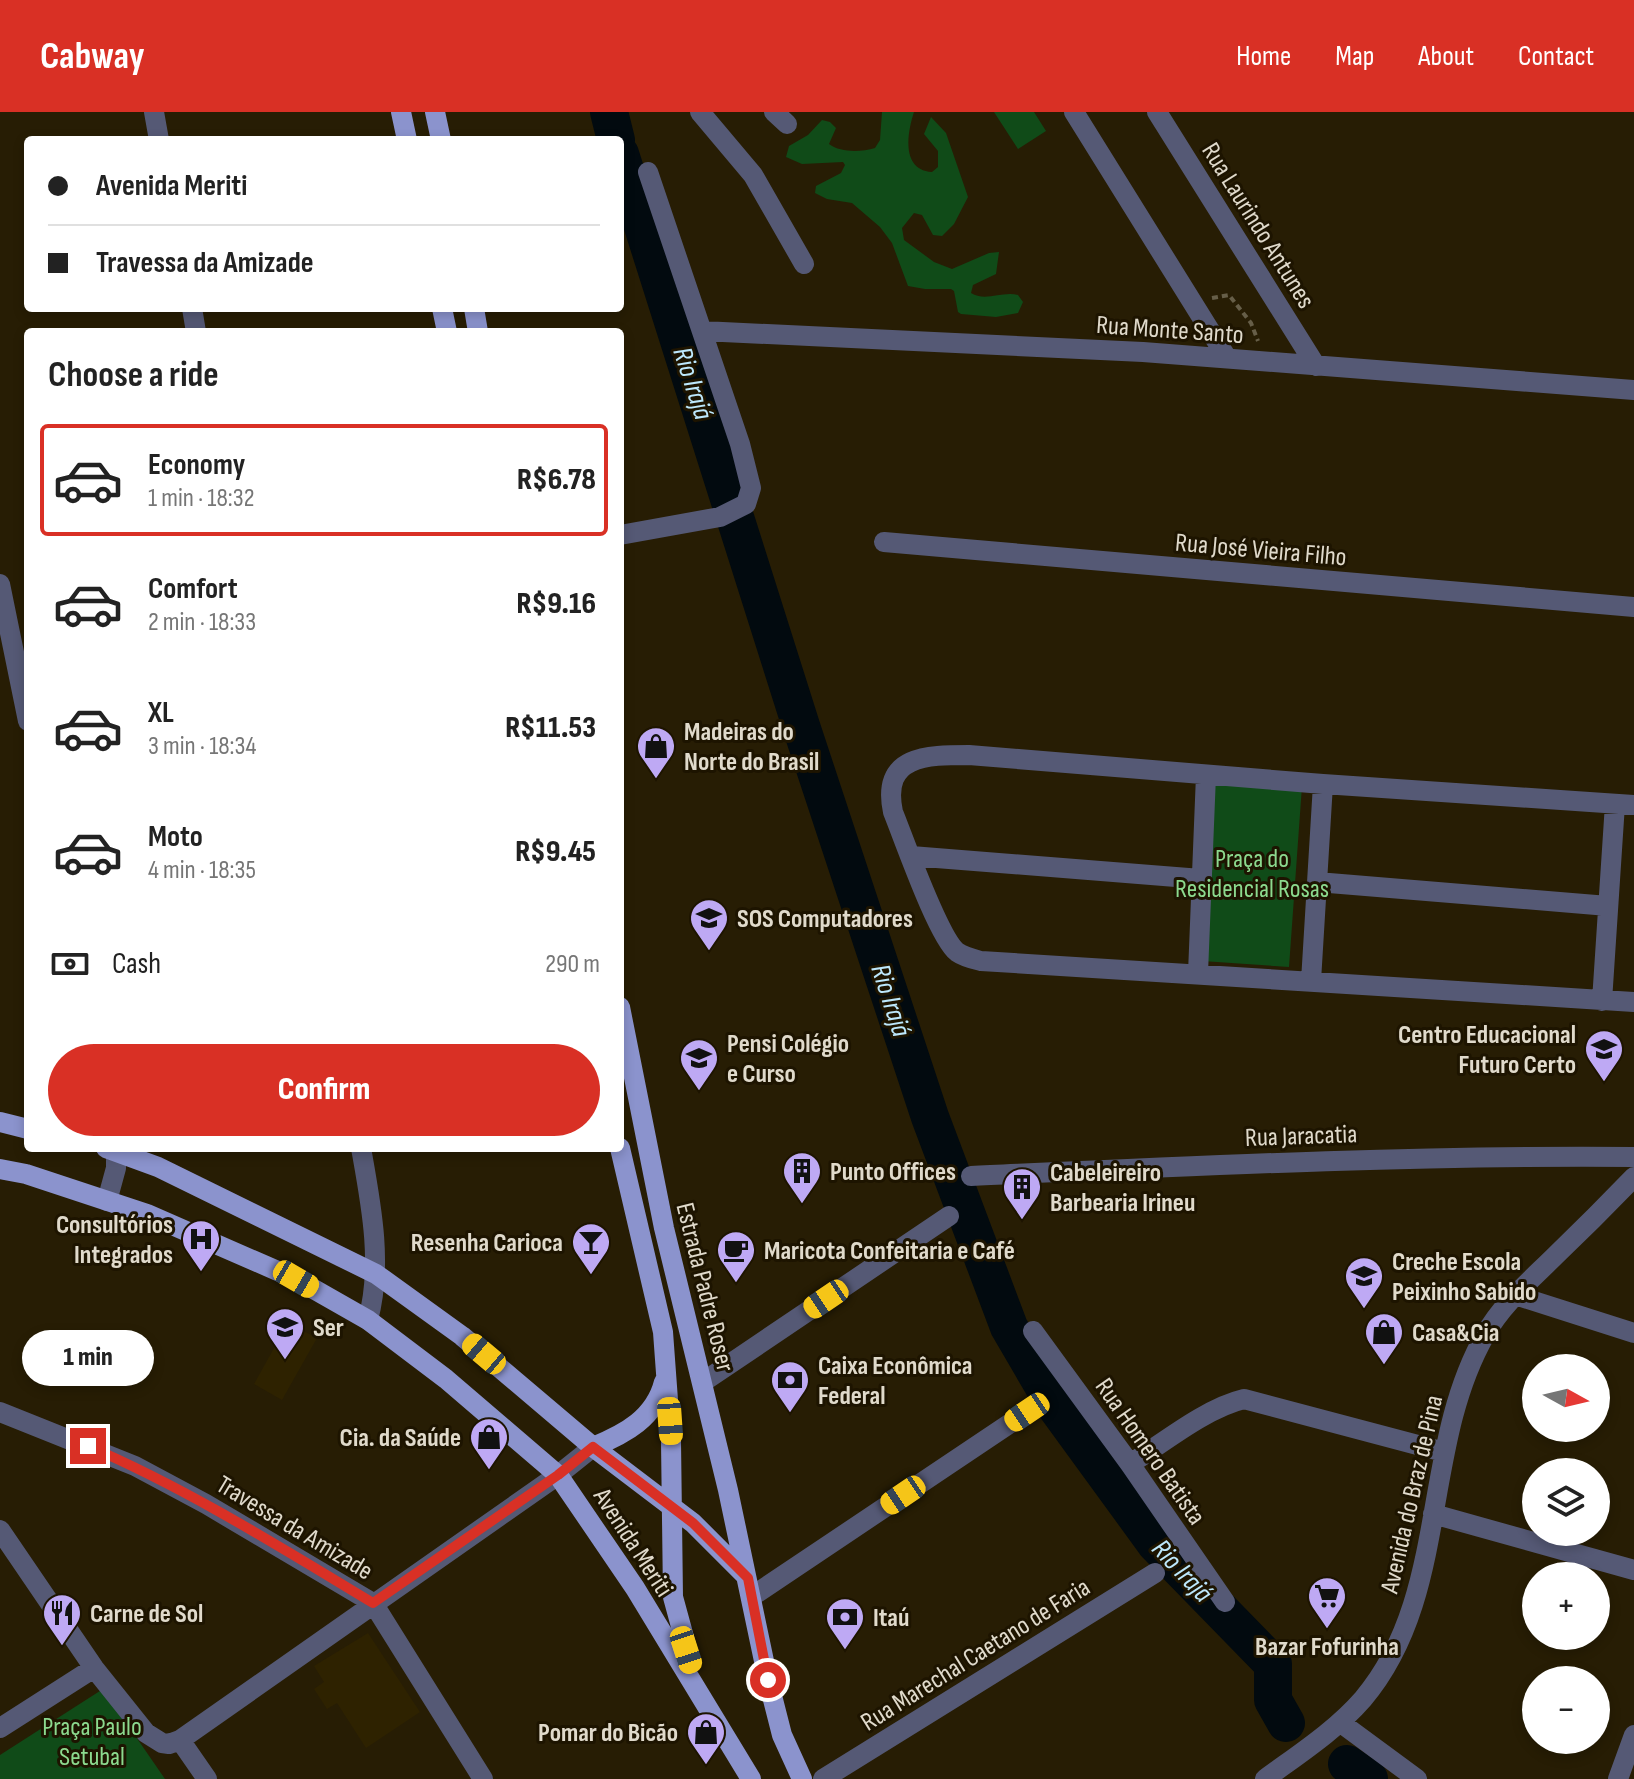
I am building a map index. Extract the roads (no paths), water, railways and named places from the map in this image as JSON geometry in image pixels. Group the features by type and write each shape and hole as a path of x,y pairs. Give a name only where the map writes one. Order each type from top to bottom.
{"main road":[{"path":"401,112 406,136"},
{"path":"435,112 440,136"},
{"name":"Estrada Padre Roser","path":"624,1027 664,1228 703,1382 749,1587"},
{"path":"0,1122 24,1128"},
{"name":"Avenida Meriti","path":"120,1152 259,1215 376,1274 462,1336 593,1447 671,1506 716,1544 749,1587"},
{"name":"Estrada Padre Roser","path":"621,1152 663,1332 671,1441 673,1597 679,1628 700,1694"},
{"name":"Avenida Meriti","path":"0,1169 26,1174 107,1201 219,1243 296,1279 368,1320 446,1379 558,1475 597,1529 751,1779"},
{"path":"593,1447 632,1427 649,1414 661,1394 666,1370"},
{"path":"749,1587 782,1735 802,1779"}],"street":[{"path":"154,112 158,136"},
{"path":"700,112 753,175 804,264"},
{"path":"1074,112 1227,358"},
{"name":"Rua Laurindo Antunes","path":"1157,112 1316,366"},
{"path":"624,534 729,513 746,504 751,488 740,444 648,172"},
{"name":"Rua Monte Santo","path":"702,331 1227,358 1634,390"},
{"name":"Rua José Vieira Filho","path":"884,542 1634,607"},
{"path":"0,584 24,702"},
{"path":"1602,1001 1608,906 1624,805 969,755 917,759 896,773 890,796 911,856 948,941 965,957 981,961 1198,973 1602,1001 1634,1002"},
{"path":"1198,973 1206,775"},
{"path":"1311,981 1323,784"},
{"path":"911,856 1201,879"},
{"path":"1317,882 1608,906"},
{"path":"107,1201 116,1168 113,1152"},
{"path":"362,1152 372,1217 376,1274 368,1320"},
{"name":"Rua Jaracatia","path":"971,1176 1345,1159 1503,1155 1634,1157"},
{"name":"Avenida do Braz de Pina","path":"1265,1779 1341,1723 1372,1686 1402,1633 1416,1597 1451,1419 1485,1334 1515,1295 1634,1177"},
{"path":"703,1382 949,1216"},
{"path":"1515,1295 1634,1333"},
{"name":"Rua Homero Batista","path":"1033,1331 1225,1602"},
{"path":"1130,1464 1212,1412 1230,1402 1244,1399 1444,1452"},
{"name":"Travessa da Amizade","path":"0,1412 135,1466 206,1504 373,1603 483,1779"},
{"path":"749,1587 1027,1412"},
{"path":"0,1530 94,1668 153,1740 169,1744 180,1740 558,1475 593,1447"},
{"path":"1433,1514 1634,1570"},
{"name":"Rua Marechal Caetano de Faria","path":"823,1779 1155,1573"},
{"path":"0,1728 94,1668"},
{"path":"1341,1723 1417,1779"},
{"path":"1618,1779 1634,1735"},
{"path":"180,1740 207,1779"}],"waterway":[{"name":"Rio Irajá","path":"609,112 615,136"},
{"name":"Rio Irajá","path":"624,167 801,726 930,1117 1009,1327 1054,1404 1156,1544 1273,1664 1273,1700 1286,1723"},
{"name":"Rio Irajá","path":"1347,1764 1369,1779"}],"place":[{"name":"Madeiras do Norte do Brasil","path":"656,780"},
{"name":"SOS Computadores","path":"709,952"},
{"name":"Centro Educacional Futuro Certo","path":"1604,1083"},
{"name":"Pensi Colégio e Curso","path":"699,1092"},
{"name":"Punto Offices","path":"802,1205"},
{"name":"Cabeleireiro Barbearia Irineu","path":"1022,1221"},
{"name":"Consultórios Integrados","path":"201,1273"},
{"name":"Resenha Carioca","path":"591,1276"},
{"name":"Maricota Confeitaria e Café","path":"736,1284"},
{"name":"Creche Escola Peixinho Sabido","path":"1364,1310"},
{"name":"Ser","path":"285,1361"},
{"name":"Casa&Cia","path":"1384,1366"},
{"name":"Caixa Econômica Federal","path":"790,1414"},
{"name":"Cia. da Saúde","path":"489,1471"},
{"name":"Bazar Fofurinha","path":"1327,1630"},
{"name":"Carne de Sol","path":"62,1647"},
{"name":"Itaú","path":"845,1651"},
{"name":"Pomar do Bicão","path":"706,1766"}],"park label":[{"name":"Praça do Residencial Rosas","path":"1252,873"},
{"name":"Praça Paulo Setubal","path":"92,1741"}]}
